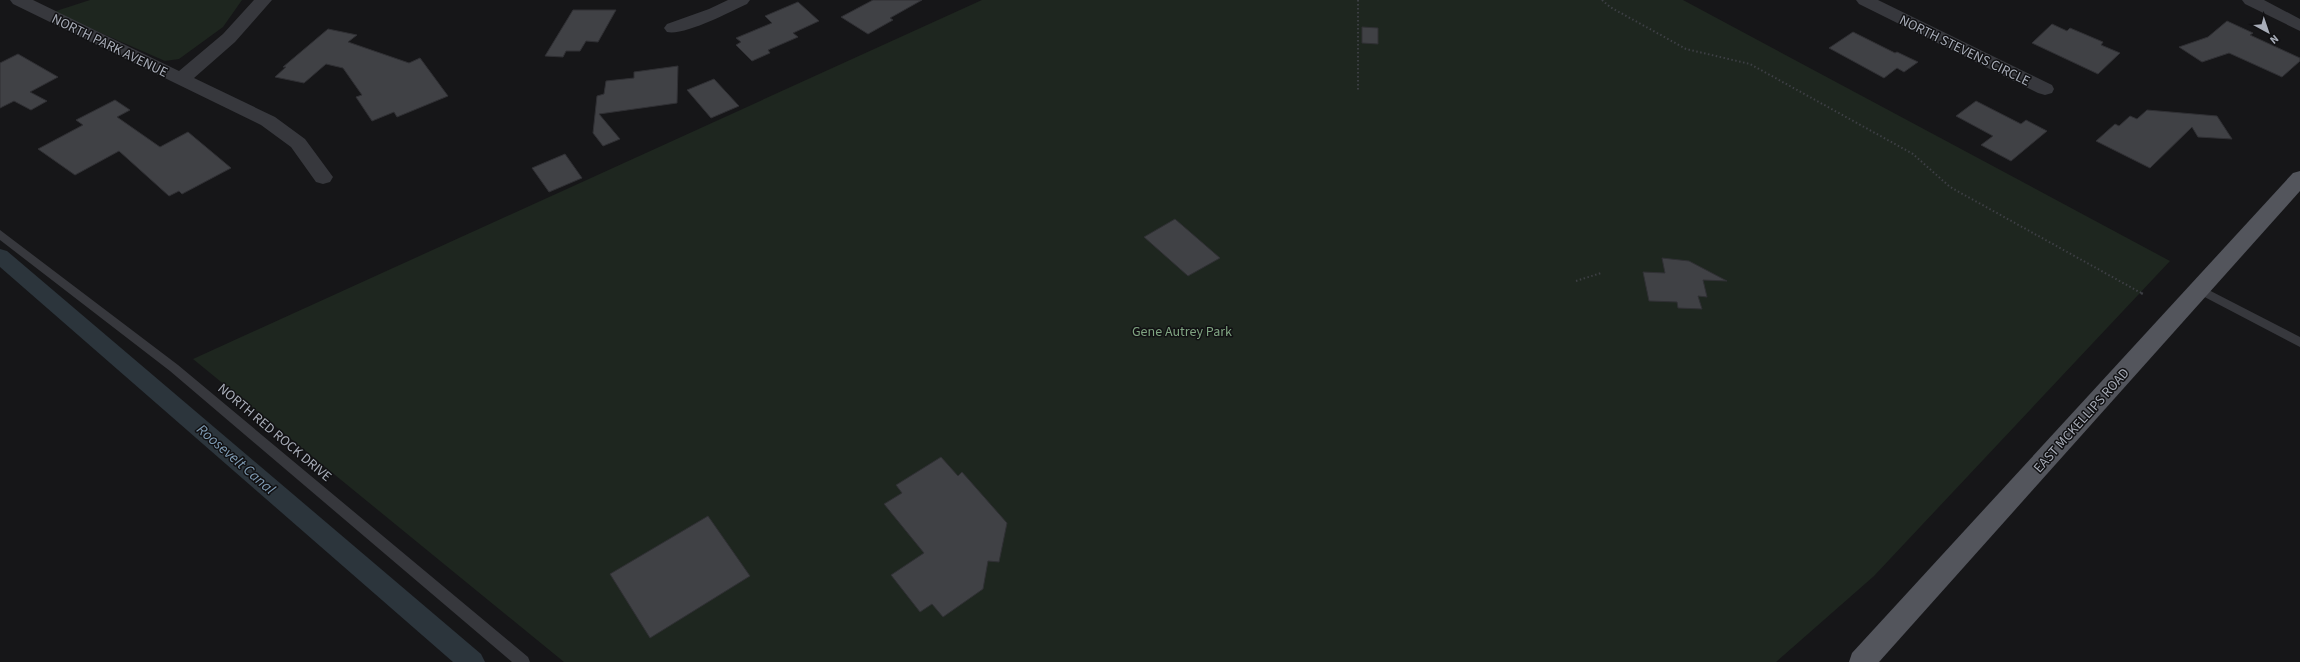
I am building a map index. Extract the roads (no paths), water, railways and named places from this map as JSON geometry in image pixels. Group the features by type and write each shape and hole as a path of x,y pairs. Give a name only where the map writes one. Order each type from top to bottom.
{"main road":[{"name":"EAST MCKELLIPS ROAD","path":"1862,662 2300,178"}],"street":[{"name":"NORTH PARK AVENUE","path":"19,0 268,121 298,143 323,177"},
{"name":"NORTH PARK AVENUE","path":"180,79 229,38 263,0"},
{"path":"673,28 715,13 741,0"},
{"name":"NORTH STEVENS CIRCLE","path":"1865,0 2045,89"},
{"path":"2251,0 2300,26"}],"lane":[{"name":"NORTH RED ROCK DRIVE","path":"0,234 174,368 523,662"},
{"path":"2199,289 2300,342"}],"waterway":[{"name":"Roosevelt Canal","path":"0,256 472,662"}],"park label":[{"name":"Gene Autrey Park","path":"1182,331"}]}
